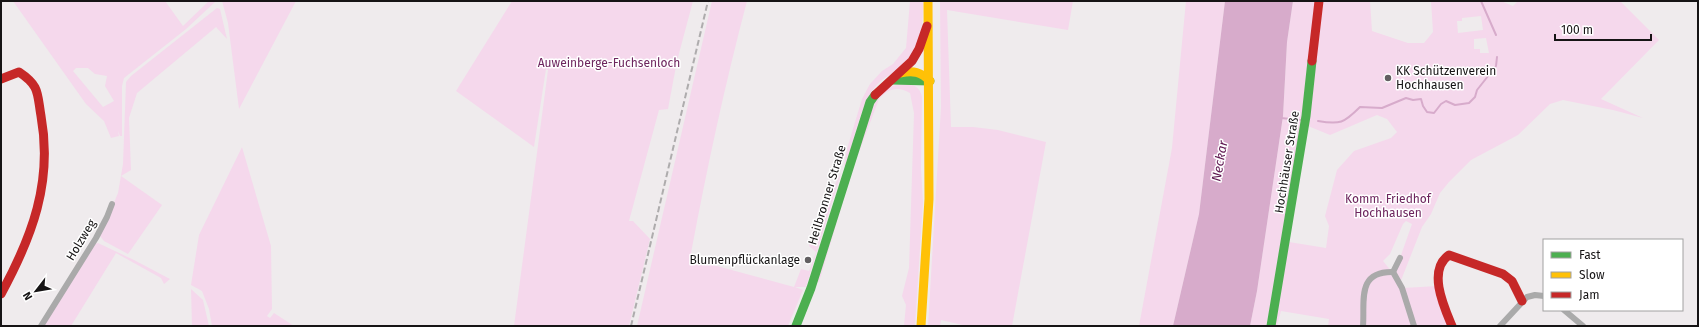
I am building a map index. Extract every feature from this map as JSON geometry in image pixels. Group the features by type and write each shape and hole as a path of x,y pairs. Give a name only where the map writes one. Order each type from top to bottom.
{"street":[{"path":"921,326 929,199 930,81 928,1"},
{"name":"Hochhäuser Straße","path":"1271,326 1306,116 1319,1"},
{"name":"Heilbronner Straße","path":"796,326 811,288 870,102 881,86 892,80 912,61 918,52 929,19"},
{"path":"1,79 19,72 27,76 36,87 44,136 43,178 38,209 27,242 1,294"},
{"path":"900,73 918,72 930,81"},
{"path":"892,80 930,81"},
{"name":"Holzweg","path":"41,326 96,238 112,204"},
{"path":"1452,326 1440,298 1438,280 1443,259 1449,255 1504,274 1512,280 1522,301"},
{"path":"1393,272 1400,258"},
{"path":"1363,326 1362,309 1364,291 1367,284 1372,277 1379,272 1393,272"},
{"path":"1393,272 1402,288 1414,326"},
{"path":"1500,326 1527,297 1535,294 1543,296"},
{"path":"1565,311 1583,326"}],"green space":[{"path":"13,1 165,1 183,26 209,1 216,1 186,29 124,78 122,86 122,136 120,136 118,131 119,136 111,138 104,121 86,104","holes":["76,68 88,68 95,74 107,76 105,86 114,101 103,107 73,71"]},
{"path":"222,1 296,1 239,109 228,23"},
{"name":"Auweinberge-Fuchsenloch","path":"512,1 693,1 677,61 668,109 659,110 629,221 633,221 650,239 629,326 514,326 548,70 546,69 534,147 456,91"},
{"path":"712,1 747,1 731,63 703,189 691,253 702,262 794,287 801,269 809,271 816,252 809,246 812,236 823,209 841,173 806,287 795,287 803,290 788,326 637,326"},
{"path":"910,1 923,1 920,39 917,47 907,63 880,82 869,96 861,115 847,165 844,166 847,149 862,99 870,84 882,71 893,64 906,48"},
{"path":"940,1 1073,1 1068,30 947,10 951,127 973,127 998,130 1046,142 1012,326 967,326 941,320 940,326 928,326 941,107"},
{"path":"1186,1 1225,1 1199,214 1173,326 1139,326 1172,148"},
{"name":"Komm. Friedhof Hochhausen","path":"1293,1 1370,1 1372,31 1408,43 1424,43 1433,32 1431,1 1501,1 1513,6 1518,1 1617,1 1621,2 1659,40 1601,99 1643,118 1613,110 1563,100 1550,104 1518,135 1471,160 1440,193 1431,214 1422,227 1400,283 1403,288 1438,286 1452,326 1328,326 1329,319 1281,311 1277,326 1274,326 1289,242 1326,248 1329,226 1325,216 1337,170 1354,151 1391,138 1397,132 1387,119 1377,115 1330,135 1308,126 1266,326 1250,326 1257,291 1283,116 1287,42","holes":["1481,16 1483,30 1458,33 1457,21 1462,21 1462,18","1486,38 1489,53 1480,53 1480,49 1474,49 1474,39","1406,221 1412,224 1400,258 1392,272 1383,261 1390,254 1403,224"]},
{"path":"217,8 220,9 227,39 216,27 137,93 129,118 131,170 121,176 162,205 128,254 104,241 100,236 118,193 123,164 126,82 131,76"},
{"path":"902,83 915,86 921,93 922,97 921,168 923,202 915,326 904,326 906,305 902,296 909,268 914,113 910,93 906,91 901,89 893,89 886,92 879,99 853,168 819,282 817,282 852,168 875,99 887,89"},
{"path":"242,147 271,246 272,309 267,316 270,318 274,313 294,326 212,326 209,309 202,291 191,285 199,235"},
{"path":"98,243 170,279 164,284 161,278 116,253 71,326 42,326 95,244"},
{"path":"191,289 203,300 209,326 192,326"}],"water":[{"name":"Neckar","path":"1225,1 1293,1 1287,42 1283,116 1257,291 1250,326 1173,326 1199,214"}],"waterway":[{"path":"1481,1 1496,35"},
{"path":"1318,121 1332,123 1341,122 1360,107 1382,108 1406,98 1413,100 1421,99 1427,112 1434,113 1441,104 1446,101 1455,105 1469,103 1475,97 1477,90 1496,66 1497,57"},
{"path":"1281,118 1300,120"}],"railway":[{"path":"631,326 708,1"}],"traffic: fast":[{"path":"1271,326 1306,116 1312,61"},
{"path":"892,80 930,81"},
{"path":"796,326 811,288 870,102 875,95"}],"traffic: slow":[{"path":"921,326 929,199 928,1"},
{"path":"901,73 917,72 930,81"}],"traffic: jam":[{"path":"1312,61 1319,1"},
{"path":"875,95 912,61 919,49 927,26"},
{"path":"1,79 19,72 34,86 38,96 44,140 42,186 37,208 22,251 1,294"},
{"path":"1452,326 1439,289 1438,279 1442,262 1449,255 1503,274 1512,281 1522,301"}],"place":[{"name":"KK Schützenverein Hochhausen","path":"1388,78"},
{"name":"Blumenpflückanlage","path":"808,260"}]}
